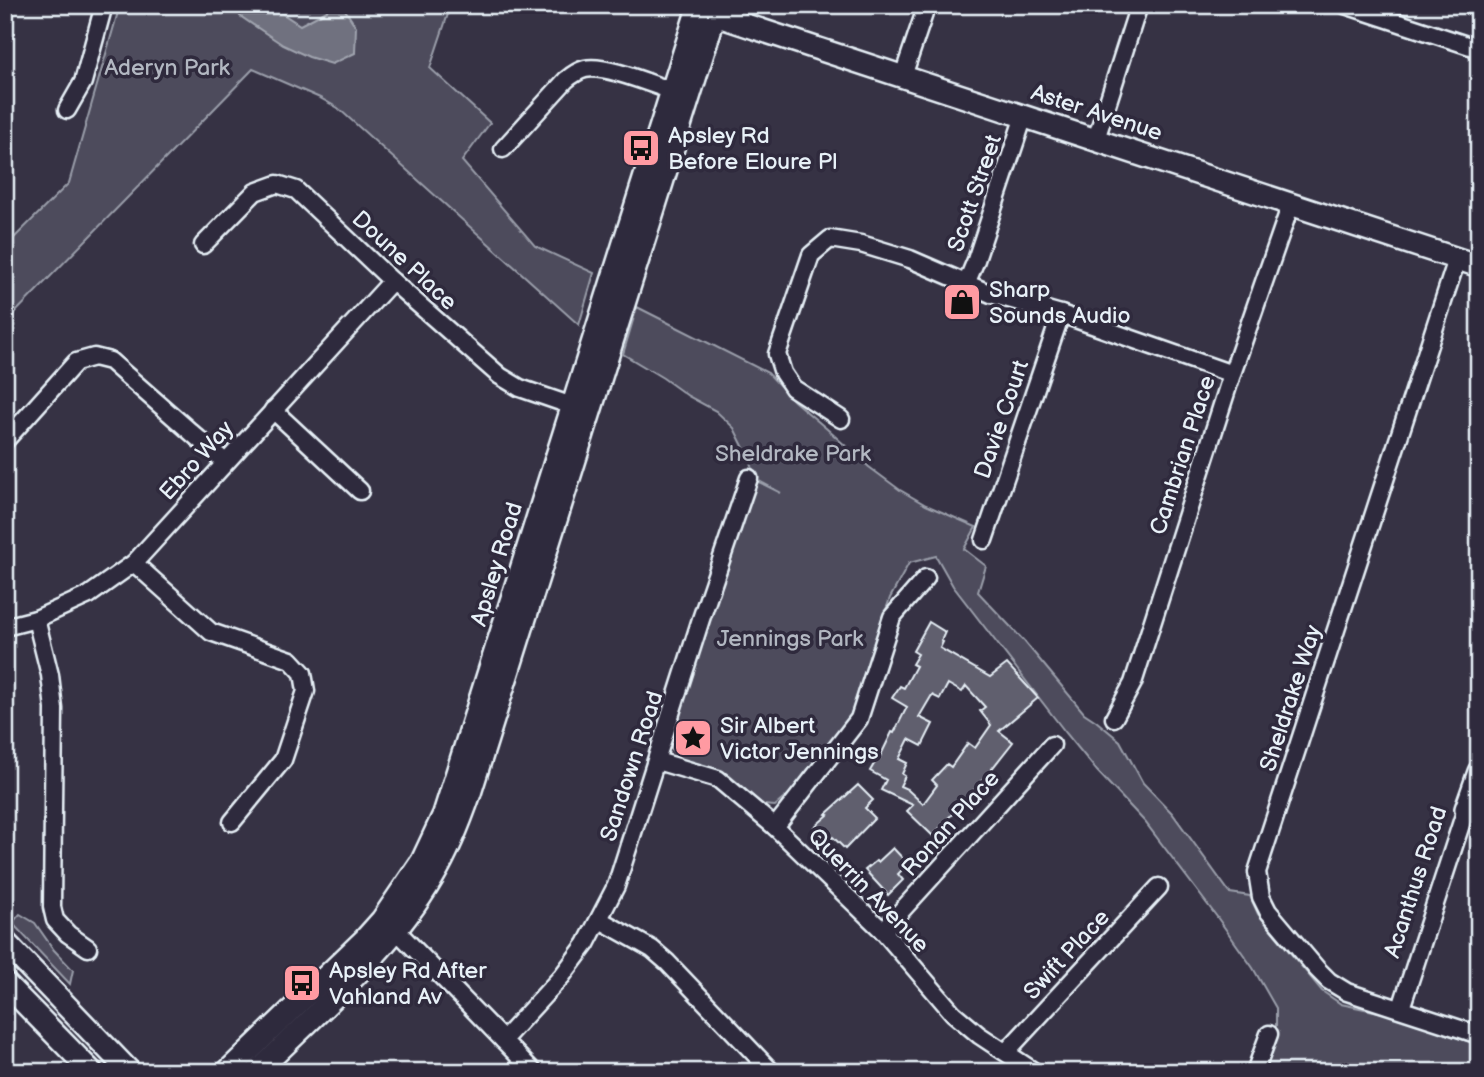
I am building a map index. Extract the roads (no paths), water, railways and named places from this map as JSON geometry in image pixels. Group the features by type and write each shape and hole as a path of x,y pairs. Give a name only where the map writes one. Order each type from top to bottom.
{"main road":[{"name":"Aster Avenue","path":"708,9 903,76 1479,265"},
{"name":"Apsley Road","path":"581,409 672,90 708,9"},
{"name":"Apsley Road","path":"257,1072 374,956 444,814 581,409 708,9"},
{"name":"Acanthus Road","path":"1473,811 1479,772"},
{"name":"Apsley Road","path":"227,1072 365,939 389,925"},
{"path":"5,942 130,1072"},
{"path":"5,983 92,1072"}],"street":[{"path":"67,110 83,82 104,5"},
{"path":"903,76 927,5"},
{"path":"1096,139 1139,5"},
{"path":"1345,5 1479,49"},
{"path":"503,149 566,80 586,68 609,71 672,90"},
{"name":"Scott Street","path":"966,284 1024,116"},
{"name":"Doune Place","path":"203,245 255,192 277,184 296,190 392,281 510,383 581,409"},
{"name":"Cambrian Place","path":"1114,718 1133,683 1232,373 1292,204"},
{"path":"841,419 793,388 783,373 777,354 811,255 830,239 861,244 910,259 990,294 1061,314 1232,373"},
{"name":"Sheldrake Way","path":"1457,259 1257,872 1261,897 1268,911 1323,975 1347,992 1479,1035"},
{"name":"Ebro Way","path":"5,627 36,619 89,595 134,563 392,281"},
{"name":"Davie Court","path":"984,540 1061,314"},
{"path":"5,442 76,362 94,357 110,361 225,463"},
{"path":"273,410 360,491"},
{"name":"Sandown Road","path":"503,1040 562,976 586,944 616,886 749,478"},
{"path":"134,563 211,632 291,660 303,673 306,691 284,760 232,822"},
{"path":"775,827 859,719 892,617 926,578"},
{"path":"36,619 50,675 54,709 52,908 55,920 68,934 88,948"},
{"name":"Ronan Place","path":"883,931 1052,745"},
{"name":"Querrin Avenue","path":"657,761 718,779 775,827 883,931 953,1013 979,1035 1035,1072"},
{"name":"Acanthus Road","path":"1401,1009 1473,811"},
{"name":"Swift Place","path":"1006,1052 1159,887"},
{"path":"600,920 642,943 667,962 772,1072"},
{"path":"389,925 534,1072"},
{"path":"1255,1072 1269,1034"}],"water":[{"path":"235,5 269,5 300,25 327,11 328,5 342,5 356,27 355,53 332,64 309,57 283,45 240,16"}],"place":[{"name":"Apsley Rd Before Eloure Pl","path":"641,148"},
{"name":"Sharp Sounds Audio","path":"962,302"},
{"name":"Sir Albert Victor Jennings","path":"693,738"},
{"name":"Apsley Rd After Vahland Av","path":"302,983"}],"park label":[{"name":"Aderyn Park","path":"167,67"},
{"name":"Sheldrake Park","path":"793,453"},
{"name":"Jennings Park","path":"790,638"}]}
